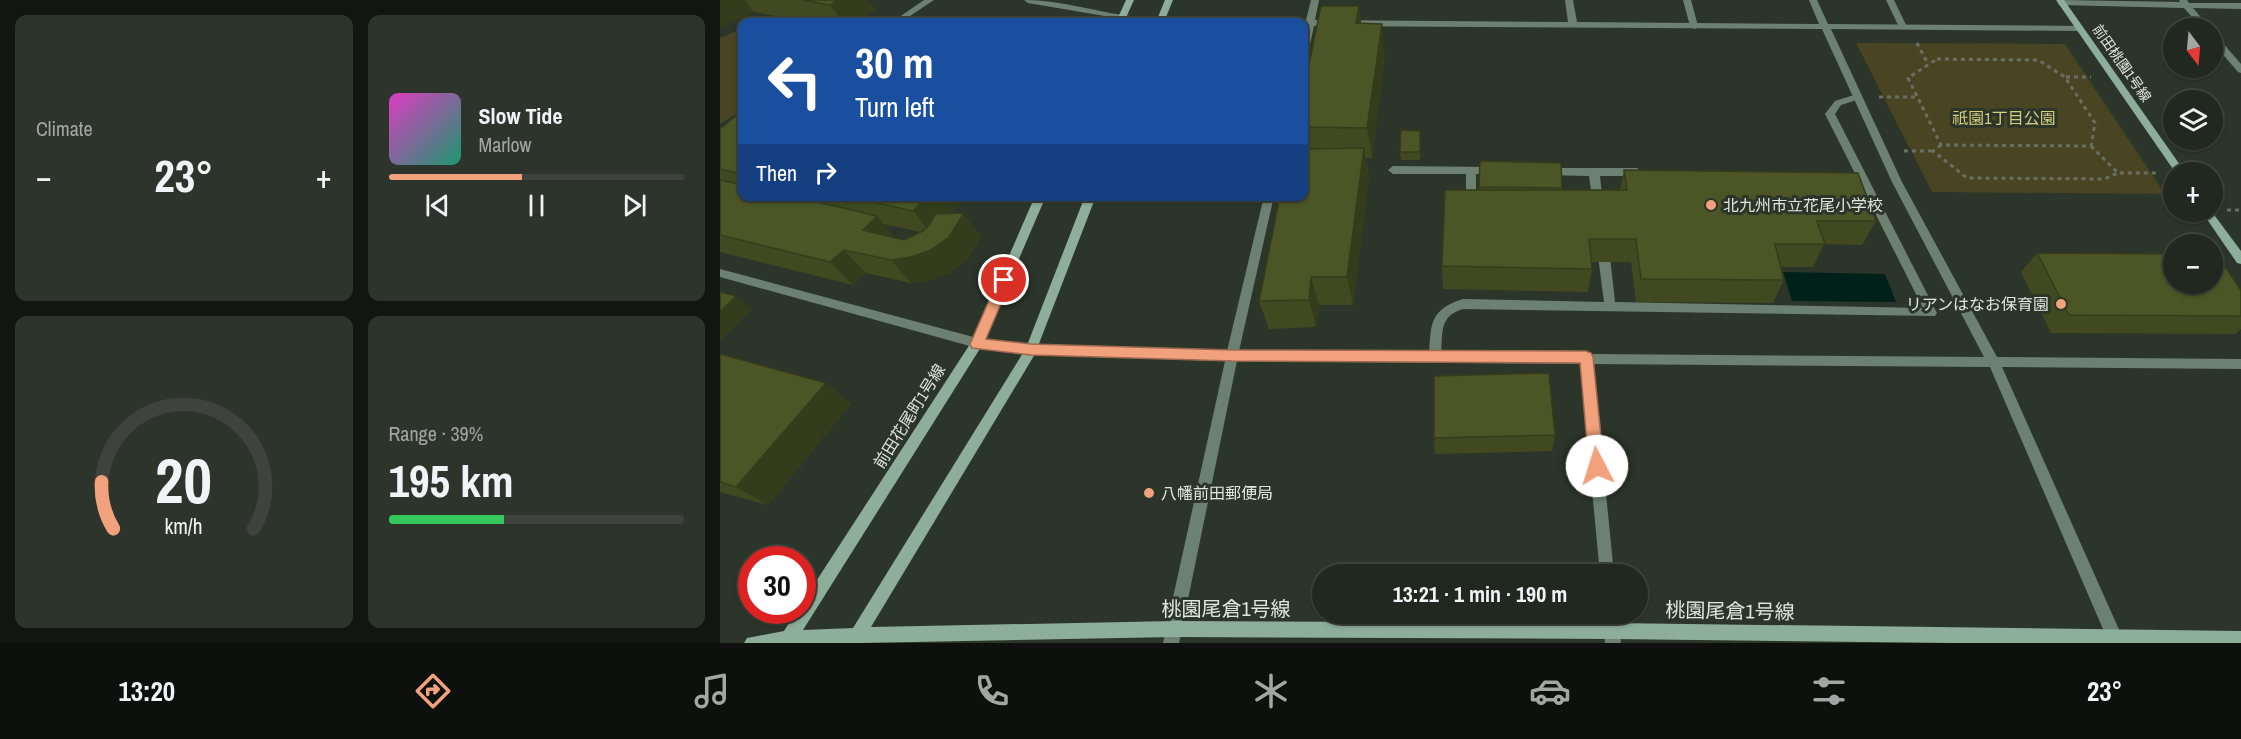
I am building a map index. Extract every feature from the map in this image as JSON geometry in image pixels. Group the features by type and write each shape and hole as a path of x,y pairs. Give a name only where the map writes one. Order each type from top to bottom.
{"street":[{"path":"902,18 930,0"},
{"path":"1028,0 1112,18"},
{"path":"1122,18 1130,0"},
{"path":"1162,18 1169,0"},
{"path":"1308,34 1315,0"},
{"path":"1569,0 1573,26"},
{"path":"1687,0 1694,26"},
{"path":"1813,0 1897,182 1994,363 2116,640"},
{"path":"1890,0 1903,27"},
{"path":"2061,2 2241,6"},
{"name":"前田桃園1号線","path":"2061,2 2173,162"},
{"path":"2184,3 2197,18"},
{"path":"1311,22 1573,26 2079,28"},
{"path":"2223,49 2241,70"},
{"path":"1435,356 1440,317 1446,308 1463,304 1931,313 1855,174 1830,114 1838,103 1857,97"},
{"path":"1393,170 1505,171"},
{"path":"1472,171 1471,204 1483,205"},
{"path":"1539,171 1652,172"},
{"path":"1594,172 1595,210"},
{"name":"前田花尾町1号線","path":"787,641 977,344 1039,201"},
{"path":"855,639 1031,350 1089,201"},
{"path":"1172,636 1268,201"},
{"path":"2214,222 2241,260"},
{"path":"1602,240 1610,307"},
{"path":"720,273 977,344 1031,350 1232,356 1586,357 2241,364"},
{"path":"1586,357 1606,564"},
{"name":"桃園尾倉1号線","path":"752,643 855,639 1172,636 2241,639"}],"path":[{"path":"1941,145 1908,78 1937,59 2038,60 2065,77 2095,123 2091,146"},
{"path":"1857,97 1917,98"},
{"path":"1882,151 1933,151 1941,145 2091,146 2118,173"},
{"path":"1933,151 1967,178 2104,178 2118,173 2163,173"}],"green space":[{"path":"738,31 738,113 720,124 720,38"},
{"name":"祇園1丁目公園","path":"1856,43 2065,44 2163,194 1932,192"}],"water":[{"path":"1783,272 1885,274 1896,302 1792,301"}],"building":[{"path":"802,0 837,0 830,5"},
{"path":"1321,6 1359,6 1356,23 1382,24 1367,128 1308,127 1308,69"},
{"path":"738,114 738,173 720,169 720,129"},
{"path":"1401,130 1420,131 1420,152 1400,152"},
{"path":"1364,148 1347,277 1311,277 1309,300 1259,301 1279,201 1308,201 1308,149"},
{"path":"1480,161 1561,163 1562,188 1479,187"},
{"path":"1624,170 1858,173 1876,221 1817,221 1825,244 1775,244 1784,280 1641,279 1636,239 1589,239 1592,269 1442,266 1445,190 1627,190"},
{"path":"720,180 738,184 738,201 813,201 877,216 863,230 904,240 923,231 935,214 964,213 949,237 931,250 911,257 891,260 844,250 830,262 720,235"},
{"path":"869,201 922,201 913,211"},
{"path":"2037,253 2163,254 2163,294 2223,294 2223,263 2241,291 2241,316 2069,315"},
{"path":"720,292 736,296 720,312"},
{"path":"720,354 826,383 736,487 720,482"},
{"path":"1549,373 1555,435 1434,438 1434,376"}],"place":[{"name":"北九州市立花尾小学校","path":"1711,205"},
{"name":"リアンはなお保育園","path":"2061,304"},
{"name":"八幡前田郵便局","path":"1149,493"}],"route":[{"path":"1004,280 977,344 1031,350 1232,356 1586,357 1597,466"}]}
